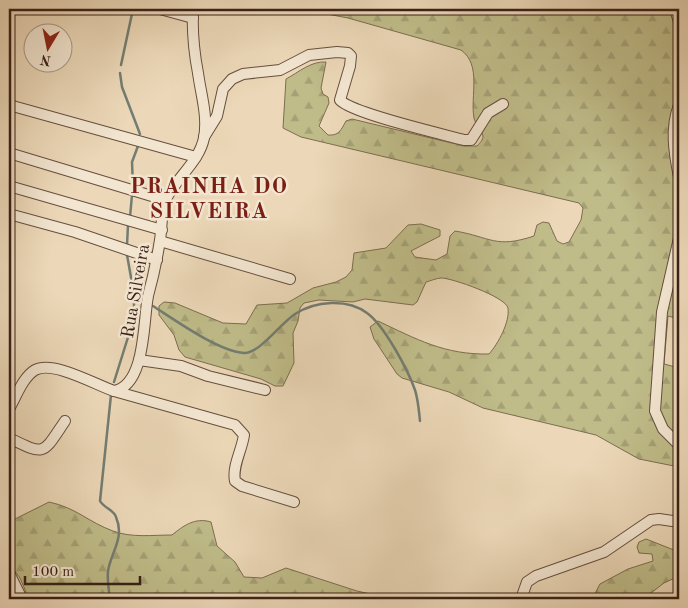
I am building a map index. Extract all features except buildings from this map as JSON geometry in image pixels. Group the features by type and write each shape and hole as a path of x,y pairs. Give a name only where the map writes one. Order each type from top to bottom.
{"street":[{"path":"160,9 193,14"},
{"path":"675,9 679,22"},
{"name":"Rua Silveira","path":"114,391 120,390 130,381 139,360 166,200 175,183 196,157 204,138 205,115 198,73 193,14"},
{"path":"204,138 218,116 223,88 228,82 243,74 280,70 306,56 328,52 346,52 351,56 340,100 346,106 371,115 464,140 471,140 488,113 504,104"},
{"path":"679,104 675,120 674,148 679,177"},
{"path":"9,105 196,157"},
{"path":"9,153 166,200"},
{"path":"9,186 162,230"},
{"path":"9,214 75,232 156,260"},
{"path":"679,238 662,312 655,411 663,429 679,445"},
{"path":"160,241 290,279"},
{"path":"139,360 181,366 208,376 265,390"},
{"path":"9,409 28,377 41,368 61,371 114,391 235,425 244,435 242,449 233,474 234,481 242,486 294,502"},
{"path":"9,438 35,451 42,450 49,445 65,421"},
{"path":"521,599 527,582 544,572 604,552 651,520 659,519 679,522"},
{"path":"9,573 22,599"}],"green space":[{"path":"301,9 679,9 679,319 668,316 664,364 679,368 679,467 639,459 596,435 483,408 449,392 402,378 397,374 374,339 370,327 378,321 431,345 458,352 489,354 496,345 507,320 508,308 489,294 447,279 439,278 426,282 417,302 413,305 365,299 353,302 319,300 304,303 300,308 298,321 293,333 294,363 283,386 275,386 261,379 185,357 179,350 174,335 159,315 159,306 164,302 175,303 223,323 246,324 257,305 287,303 313,288 336,282 346,277 352,270 354,253 386,248 408,225 421,224 440,230 440,236 411,251 415,257 436,260 447,254 450,236 455,231 493,241 510,242 534,236 537,225 543,222 549,223 557,241 563,244 569,242 581,220 583,208 579,203 301,137 283,128 286,79 310,65 326,62 321,88 323,94 328,97 329,103 319,126 328,135 337,133 346,121 352,119 464,146 477,146 483,137 474,118 474,81 471,64 461,50 348,18"},
{"path":"49,502 75,511 104,527 127,535 172,535 195,522 211,522 217,546 235,562 244,577 262,578 286,568 357,591 393,599 29,599 20,578 9,563 9,522"},
{"path":"646,539 679,552 679,576 664,583 643,599 592,599 600,584 628,569 653,561 652,554 639,553 637,547 639,542"}],"waterway":[{"path":"121,65 133,9"},
{"path":"120,73 122,87 140,134"},
{"path":"133,187 132,162 138,146"},
{"path":"130,217 132,195"},
{"path":"127,245 128,225"},
{"path":"127,255 134,294"},
{"path":"114,382 134,318 134,302"},
{"path":"153,306 210,341 222,347 244,353 256,349 289,318 312,306 341,303 359,308 381,327 407,371 418,401 420,421"},
{"path":"110,599 108,571 119,532 115,515 100,501 111,395"}],"district":[{"name":"PRAINHA DO SILVEIRA","path":"209,198"}]}
